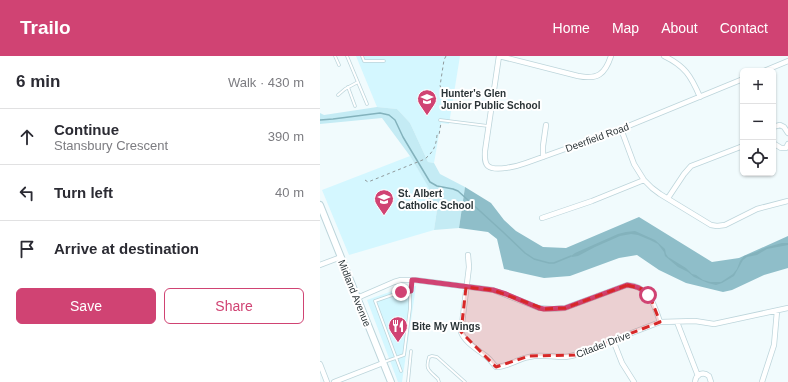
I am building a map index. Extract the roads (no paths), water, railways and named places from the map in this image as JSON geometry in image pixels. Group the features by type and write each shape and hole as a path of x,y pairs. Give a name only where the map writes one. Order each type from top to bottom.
{"main road":[{"name":"Midland Avenue","path":"320,205 391,382"}],"street":[{"path":"488,126 499,56 591,78 604,71 611,56"},
{"path":"664,56 674,58 689,74 700,97"},
{"path":"771,68 788,61"},
{"name":"Deerfield Road","path":"488,126 485,157 487,166 494,169 512,167 621,129 740,80"},
{"path":"543,157 546,125"},
{"path":"776,126 780,125 784,127 788,133"},
{"path":"621,129 634,164 644,180 652,188 710,225 725,225 758,209 788,201"},
{"path":"776,145 781,148 786,148 788,144"},
{"path":"668,198 691,166 740,147"},
{"path":"542,218 592,201 644,180"},
{"name":"Citadel Drive","path":"468,255 469,267 461,332 462,336 488,357 496,367 503,367 530,356 538,355 565,357 575,355 660,322 695,321 714,324 788,308"},
{"path":"320,265 341,257"},
{"path":"357,298 394,282 401,280 412,280 493,290 539,308 553,309 565,308 627,285 631,285 642,289 648,295 660,322"},
{"path":"762,382 774,345 777,310"},
{"path":"677,322 698,376"},
{"path":"613,340 622,363 634,382"},
{"path":"334,382 383,363"},
{"path":"320,364 327,382"},
{"path":"695,382 696,378 702,373 707,374 711,378 711,382"}],"lane":[{"path":"336,56 339,65"},
{"path":"347,56 367,104"},
{"path":"362,56 364,61 384,60"},
{"path":"338,95 348,87 358,82"},
{"path":"348,87 355,106"},
{"path":"440,120 488,126"},
{"path":"383,363 404,355 412,280"},
{"path":"401,371 375,301 403,291 411,291"},
{"path":"408,382 411,351"},
{"path":"439,382 438,378 428,370 427,364 429,357 432,356 437,357 465,382"}],"waterway":[{"path":"320,120 380,113 389,115 395,120 403,137 430,182 437,186 458,191 525,253 534,259 554,263 571,256"}],"place":[{"name":"Hunter's Glen Junior Public School","path":"427,116"},
{"name":"St. Albert Catholic School","path":"384,216"},
{"name":"Bite My Wings","path":"398,343"}]}
